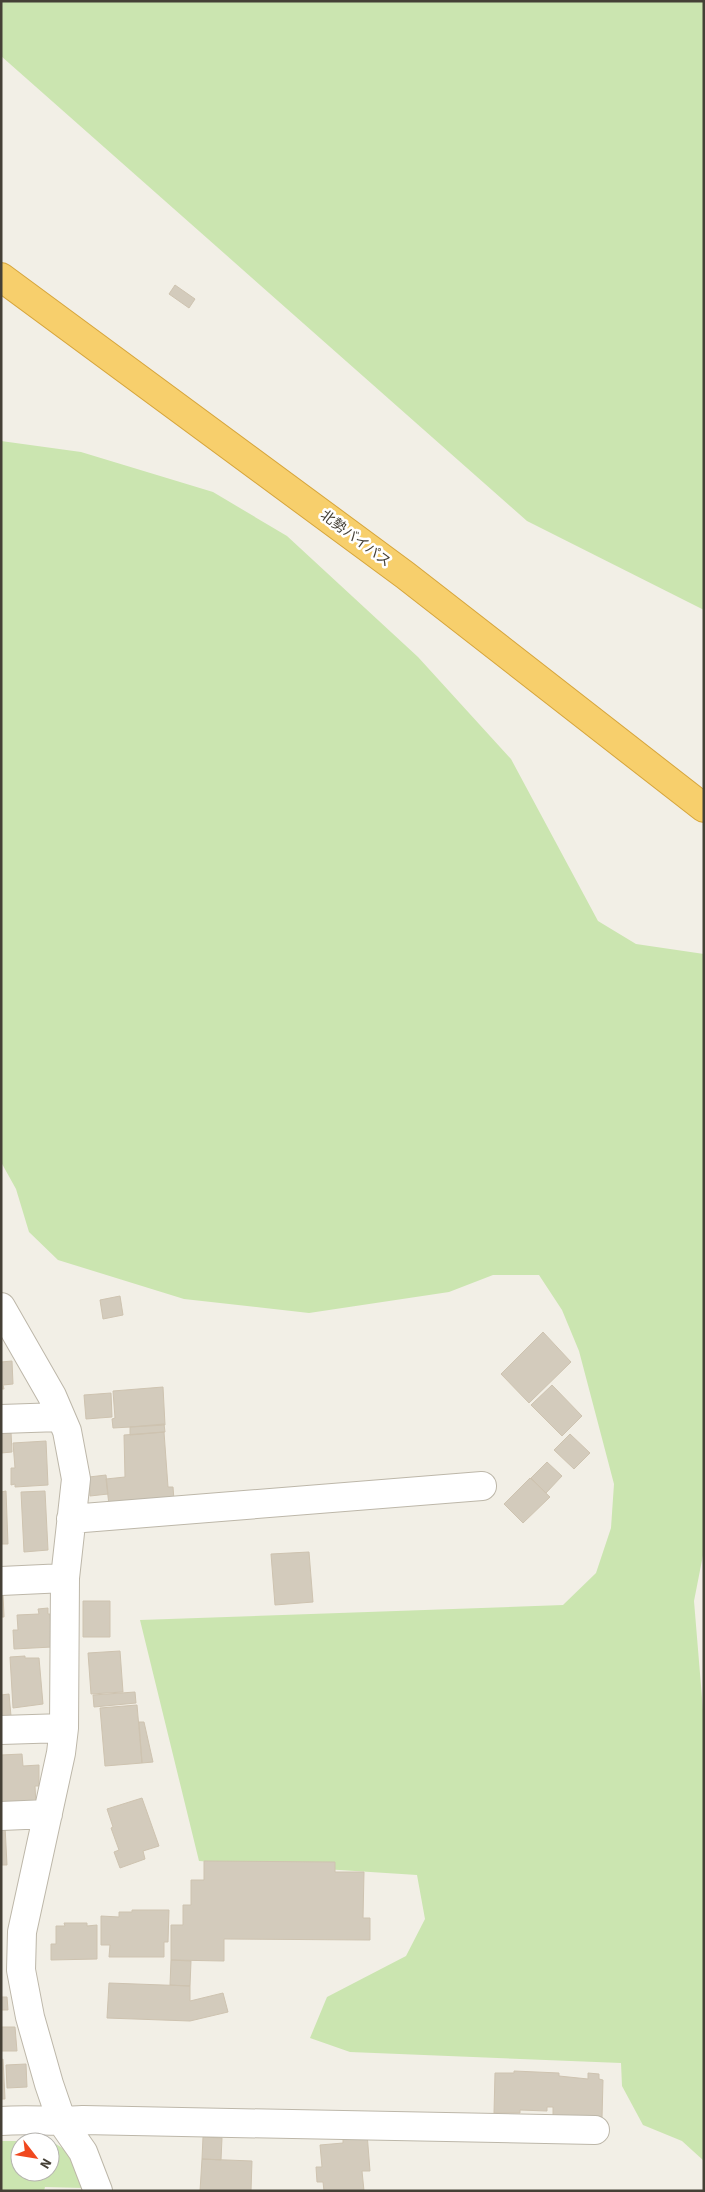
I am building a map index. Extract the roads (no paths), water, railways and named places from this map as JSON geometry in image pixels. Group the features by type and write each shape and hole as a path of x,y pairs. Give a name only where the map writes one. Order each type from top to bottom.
{"highway":[{"name":"北勢バイパス","path":"1,277 405,575 704,808"}],"street":[{"path":"1,1307 52,1396 67,1431 76,1479 66,1578 64,1728 61,1753 22,1932 21,1970 30,2017 62,2122 83,2152 98,2191"},
{"path":"1,1419 60,1417"},
{"path":"71,1520 482,1486"},
{"path":"1,1581 66,1578"},
{"path":"1,1730 64,1728"},
{"path":"1,1816 48,1814"},
{"path":"1,2121 35,2119 62,2122 83,2120 595,2130"}]}
